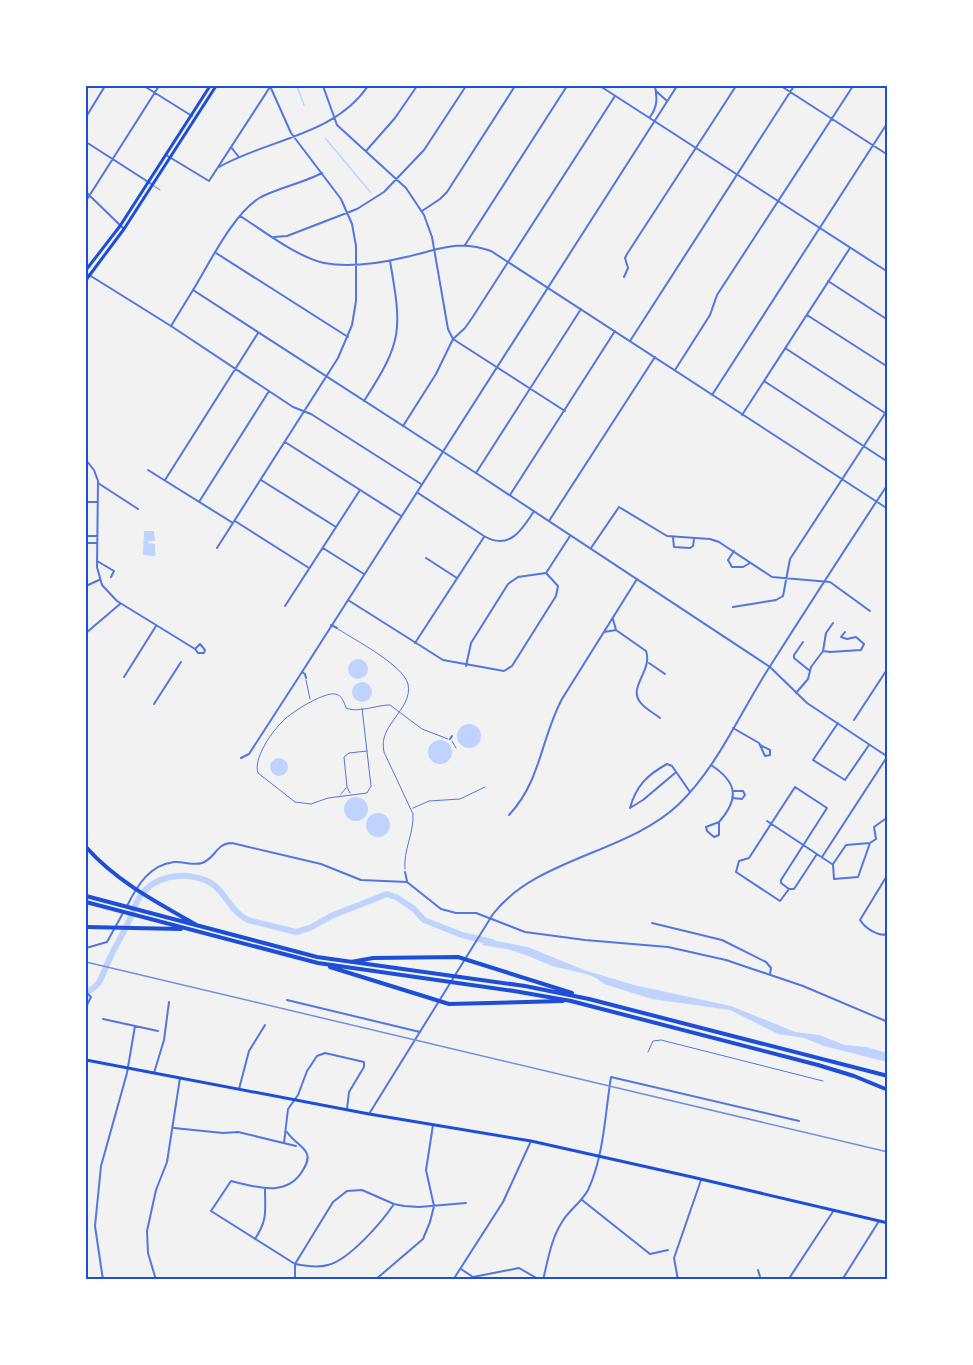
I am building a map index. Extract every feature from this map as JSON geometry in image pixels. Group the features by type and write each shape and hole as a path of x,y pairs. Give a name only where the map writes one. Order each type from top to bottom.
{"highway":[{"path":"86,847 100,863 122,881 201,927"},
{"path":"86,896 292,951 348,963 525,986 589,999 888,1076"},
{"path":"86,902 318,963 366,980 452,1004 571,1001"},
{"path":"86,927 188,929"},
{"path":"348,963 373,958 458,957 464,963 526,978 589,999"},
{"path":"318,963 571,1001 796,1058 854,1076 888,1090"}],"main road":[{"path":"193,117 210,86"},
{"path":"86,280 87,273 216,86"},
{"path":"87,273 124,229 153,185 168,156"},
{"path":"86,1060 369,1114 531,1141 888,1223"}],"street":[{"path":"86,117 105,86"},
{"path":"144,86 193,117"},
{"path":"86,201 87,194 159,86"},
{"path":"217,548 326,376 348,337 356,301 355,238 348,213 341,199 282,117 270,86"},
{"path":"168,156 209,181 270,86"},
{"path":"323,86 337,124 397,180 422,211 431,232 448,329 453,339 564,411"},
{"path":"219,167 238,156 294,136 334,118 350,107 368,86"},
{"path":"366,151 395,118 417,86"},
{"path":"274,237 287,236 348,213 375,199 397,180 429,143 466,86"},
{"path":"422,211 447,192 515,86"},
{"path":"465,245 567,86"},
{"path":"600,86 886,272 888,267"},
{"path":"650,117 656,109 655,86"},
{"path":"241,758 249,754 255,746 677,86"},
{"path":"624,277 628,268 625,258 627,254 736,86"},
{"path":"782,86 888,155"},
{"path":"630,341 794,86"},
{"path":"675,370 710,315 717,295 853,86"},
{"path":"656,91 667,101"},
{"path":"403,426 436,374 453,339 465,328 615,95"},
{"path":"712,394 888,122"},
{"path":"86,142 153,185"},
{"path":"231,147 238,156"},
{"path":"171,326 240,216 250,205 260,198 322,173"},
{"path":"87,194 124,229"},
{"path":"240,216 301,254 323,262 356,264 390,261 452,245 465,245 491,251 888,509"},
{"path":"286,245 287,236"},
{"path":"742,415 850,248"},
{"path":"216,253 348,337"},
{"path":"364,401 387,365 398,334 399,311 390,261"},
{"path":"87,273 269,391 311,414 422,484"},
{"path":"828,281 888,320"},
{"path":"193,290 591,548 770,668 807,703 887,757 822,857"},
{"path":"476,473 581,309"},
{"path":"807,315 888,367"},
{"path":"510,495 615,331"},
{"path":"165,480 258,333"},
{"path":"785,348 885,413"},
{"path":"549,521 654,357"},
{"path":"764,381 888,462"},
{"path":"199,502 269,391"},
{"path":"734,607 779,599 785,592 790,559 888,409"},
{"path":"285,442 401,516"},
{"path":"86,460 94,470 98,483 97,561 100,580 108,594 195,649"},
{"path":"148,470 309,568"},
{"path":"261,480 336,527"},
{"path":"98,483 138,508"},
{"path":"369,1114 485,928 507,898 527,884 646,828 674,809 690,792 711,765 888,484"},
{"path":"285,606 360,490"},
{"path":"417,492 484,536 496,541 510,539 519,532 534,511"},
{"path":"86,502 98,502"},
{"path":"591,548 619,507 663,535 713,540 734,551 772,577 831,582 870,611"},
{"path":"466,666 471,643 508,584 518,577 546,573 571,535"},
{"path":"86,536 97,536"},
{"path":"416,643 484,536"},
{"path":"673,537 673,545 676,548 692,548 694,539"},
{"path":"86,543 97,543"},
{"path":"323,548 364,574"},
{"path":"734,551 728,560 732,567 743,567 750,562"},
{"path":"426,558 457,578"},
{"path":"97,561 114,571 111,577"},
{"path":"348,600 443,660 466,666 508,670 558,591 556,583 546,573"},
{"path":"509,815 522,798 537,771 556,710 637,579"},
{"path":"86,586 100,580"},
{"path":"86,633 121,604"},
{"path":"613,619 616,630 646,651 649,663 639,683 637,695 641,703 660,718"},
{"path":"796,693 808,679 810,671 823,651 826,633 833,623"},
{"path":"331,625 337,628"},
{"path":"124,677 156,626"},
{"path":"604,632 616,630"},
{"path":"823,651 861,650 864,644 862,641 856,637 847,639 841,637 845,632"},
{"path":"802,642 794,658 810,671"},
{"path":"154,704 181,662"},
{"path":"649,663 665,674"},
{"path":"854,720 888,668"},
{"path":"302,672 306,678"},
{"path":"838,723 813,760 845,780 869,745"},
{"path":"733,728 760,745"},
{"path":"450,740 452,736"},
{"path":"675,772 643,800 630,808 637,789 654,771 668,764 672,766 690,792"},
{"path":"711,765 728,778 733,791 730,808 719,822 706,828 708,833 715,837 718,835 719,822"},
{"path":"789,889 781,883 781,879 827,808 795,788 749,858 739,861 736,872 782,900 789,889 793,889 817,854"},
{"path":"733,791 742,791 745,795 742,799 733,798"},
{"path":"870,843 858,877 834,879 833,864 846,845 870,843 876,839 874,827 888,817"},
{"path":"767,821 833,864"},
{"path":"86,948 107,942 138,885 154,870 174,862 202,863 210,858 218,847 228,843 321,864 359,879 407,882 441,909 456,913 476,913 508,927 531,933 688,950 726,960 818,992 888,1022"},
{"path":"405,872 407,882"},
{"path":"888,874 860,921 878,934 888,934"},
{"path":"884,880 888,882"},
{"path":"652,924 722,940 767,963 771,968 770,974"},
{"path":"86,992 91,997 86,1007"},
{"path":"287,1000 420,1032"},
{"path":"153,1073 164,1040 169,1002"},
{"path":"104,1019 158,1031"},
{"path":"239,1089 249,1051 265,1025"},
{"path":"103,1280 95,1226 101,1166 128,1069 135,1026"},
{"path":"284,1143 288,1109 297,1097 307,1071 317,1056 325,1053 364,1062 364,1067 349,1092 346,1109"},
{"path":"156,1280 148,1253 147,1231 156,1190 167,1162 180,1077"},
{"path":"461,1269 473,1278 519,1268 541,1280 555,1236 568,1214 582,1200 587,1191 598,1156 611,1077 799,1121"},
{"path":"375,1280 423,1239 430,1222 434,1206 426,1170 433,1125"},
{"path":"173,1128 223,1133 238,1132 298,1146"},
{"path":"287,1132 306,1152 308,1160 293,1183 283,1188 265,1189 231,1181 211,1211 295,1264 323,1266 339,1260 380,1225 394,1204"},
{"path":"453,1280 503,1202 531,1141"},
{"path":"678,1280 674,1258 701,1179"},
{"path":"255,1239 264,1226 267,1214 265,1189"},
{"path":"295,1280 295,1264 333,1202 354,1189 362,1190 394,1204 419,1207 466,1203"},
{"path":"582,1200 650,1254 668,1250"},
{"path":"788,1280 834,1210"},
{"path":"842,1280 879,1221"},
{"path":"758,1270 761,1280"}],"lane":[{"path":"153,185 160,190"},
{"path":"337,628 400,671 407,682 405,703 385,733 383,749 411,809 413,824 405,872"},
{"path":"306,678 310,701"},
{"path":"362,708 370,789 365,794 340,796 311,804 295,801 258,773 256,762 279,724 310,701 334,693 342,698 348,709 390,705 422,729 450,740 456,748"},
{"path":"351,795 347,787 344,757 349,753 367,751"},
{"path":"340,796 347,787"},
{"path":"411,809 429,801 460,799 485,787"},
{"path":"648,1052 653,1041 661,1040 823,1081"}],"water":[{"path":"144,531 154,531 155,541 148,543 155,544 155,556 143,555"},
{"path":"358,659 365,662 368,669 365,676 358,679 351,676 348,669 351,662"},
{"path":"362,682 369,685 372,692 369,699 362,702 355,699 352,692 355,685"},
{"path":"469,724 477,728 481,736 477,744 469,748 461,744 457,736 461,728"},
{"path":"440,740 448,744 452,752 448,760 440,764 432,760 428,752 432,744"},
{"path":"279,758 285,761 288,767 285,773 279,776 273,773 270,767 273,761"},
{"path":"356,797 364,801 368,809 364,817 356,821 348,817 344,809 348,801"},
{"path":"378,813 386,817 390,825 386,833 378,837 370,833 366,825 370,817"},
{"path":"486,939 528,947 584,970 634,985 731,1006 795,1032 819,1035 845,1045 866,1047 887,1053 887,1062 824,1046 804,1038 778,1034 730,1010 652,999 604,984 586,974 552,966 507,949 482,945"}],"waterway":[{"path":"297,86 304,105"},
{"path":"326,139 371,193"},
{"path":"86,992 101,979 139,898 152,885 168,877 196,877 212,883 241,916 248,920 296,932 387,894 414,909 424,920 462,935 492,942"}],"railway":[{"path":"86,962 888,1152"}]}
